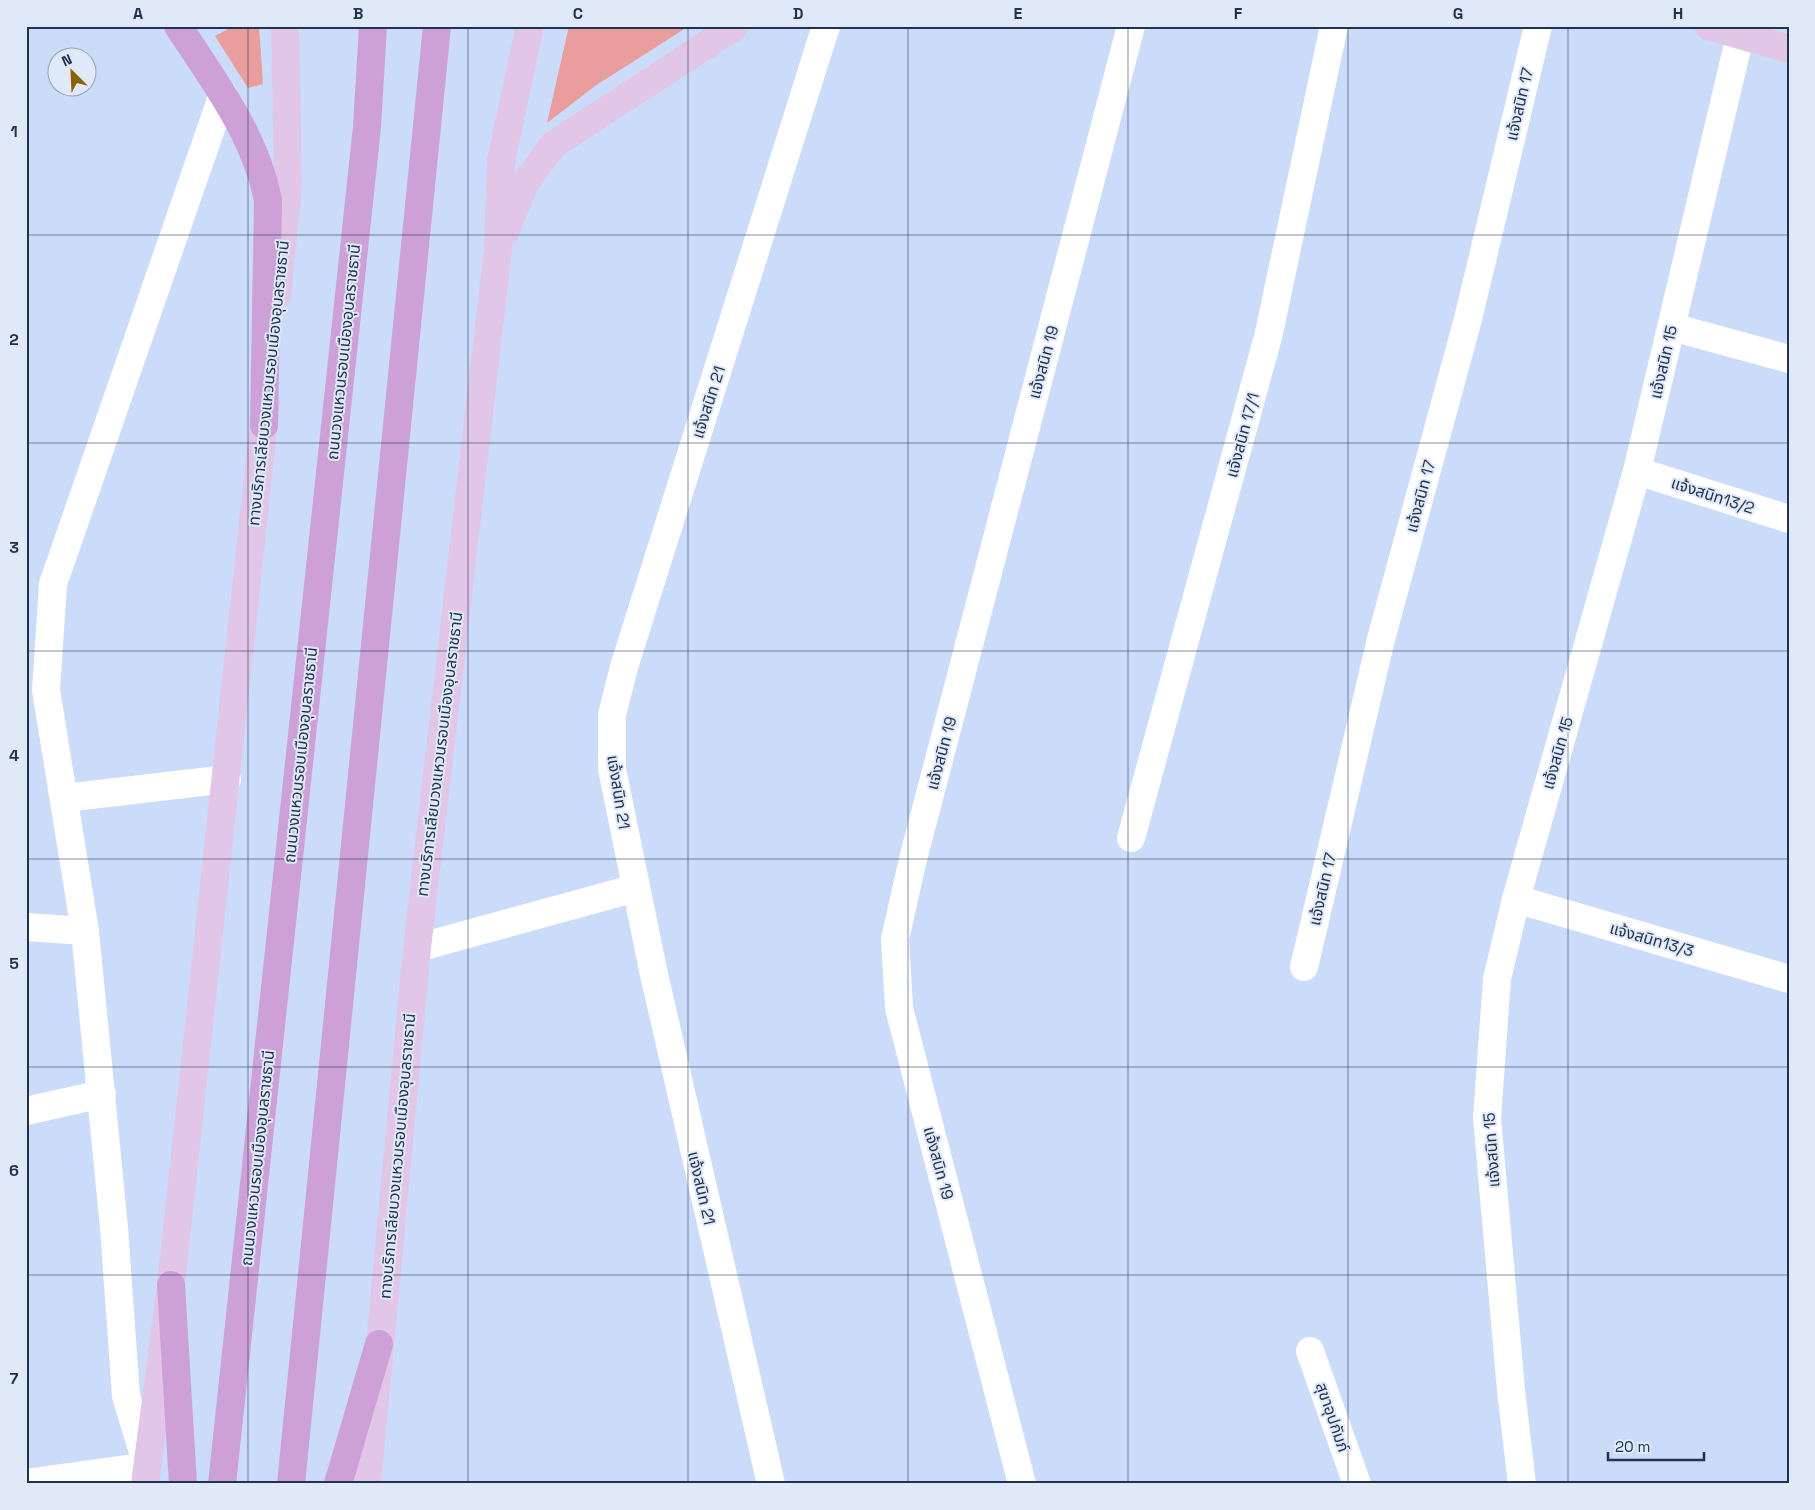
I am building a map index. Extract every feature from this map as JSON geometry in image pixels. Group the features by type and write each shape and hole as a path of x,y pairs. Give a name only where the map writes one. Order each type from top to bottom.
{"highway":[{"path":"178,26 223,94 264,175 268,201 264,424"},
{"name":"ถนนวงแหวนรอบเมืองอุบลราชธานี","path":"222,1484 367,127 373,26"},
{"path":"291,1484 437,26"},
{"path":"171,1285 183,1484"},
{"path":"338,1484 379,1344"}],"main road":[{"path":"498,249 525,184 553,145 736,26"},
{"path":"1708,26 1789,49"},
{"name":"ทางบริการเลียบวงแหวนรอบเมืองอุบลราชธานี","path":"367,1484 417,948 498,249 501,161 525,30"},
{"name":"ทางบริการเลียบวงแหวนรอบเมืองอุบลราชธานี","path":"146,1475 171,1285 227,779 288,186 289,31"}],"street":[{"name":"แจ้งสนิท 21","path":"771,1484 653,970 636,888 612,768 612,715 624,667 826,26"},
{"name":"แจ้งสนิท 19","path":"1022,1484 899,1008 895,939 913,860 1131,26"},
{"name":"แจ้งสนิท 17/1","path":"1131,838 1270,333 1334,26"},
{"name":"แจ้งสนิท 17","path":"1304,967 1381,639 1468,319 1538,26"},
{"name":"แจ้งสนิท 15","path":"1522,1484 1511,1390 1487,1118 1497,978 1516,899 1637,471 1740,36"},
{"path":"26,1483 146,1475 126,1396 102,1094 85,931 65,798 36,689 53,584 223,94"},
{"path":"1672,327 1789,359"},
{"name":"แจ้งสนิท13/2","path":"1637,471 1789,518"},
{"path":"65,798 227,779"},
{"path":"417,948 636,888"},
{"name":"แจ้งสนิท13/3","path":"1516,899 1789,979"},
{"path":"26,927 85,931"},
{"path":"26,1111 102,1094"},
{"name":"สุขาอุปกัมภ์","path":"1310,1351 1356,1484"}],"shaded area":[{"path":"234,26 259,26 263,84 248,88 215,36"},
{"path":"569,26 689,26 595,86 547,123"}]}
